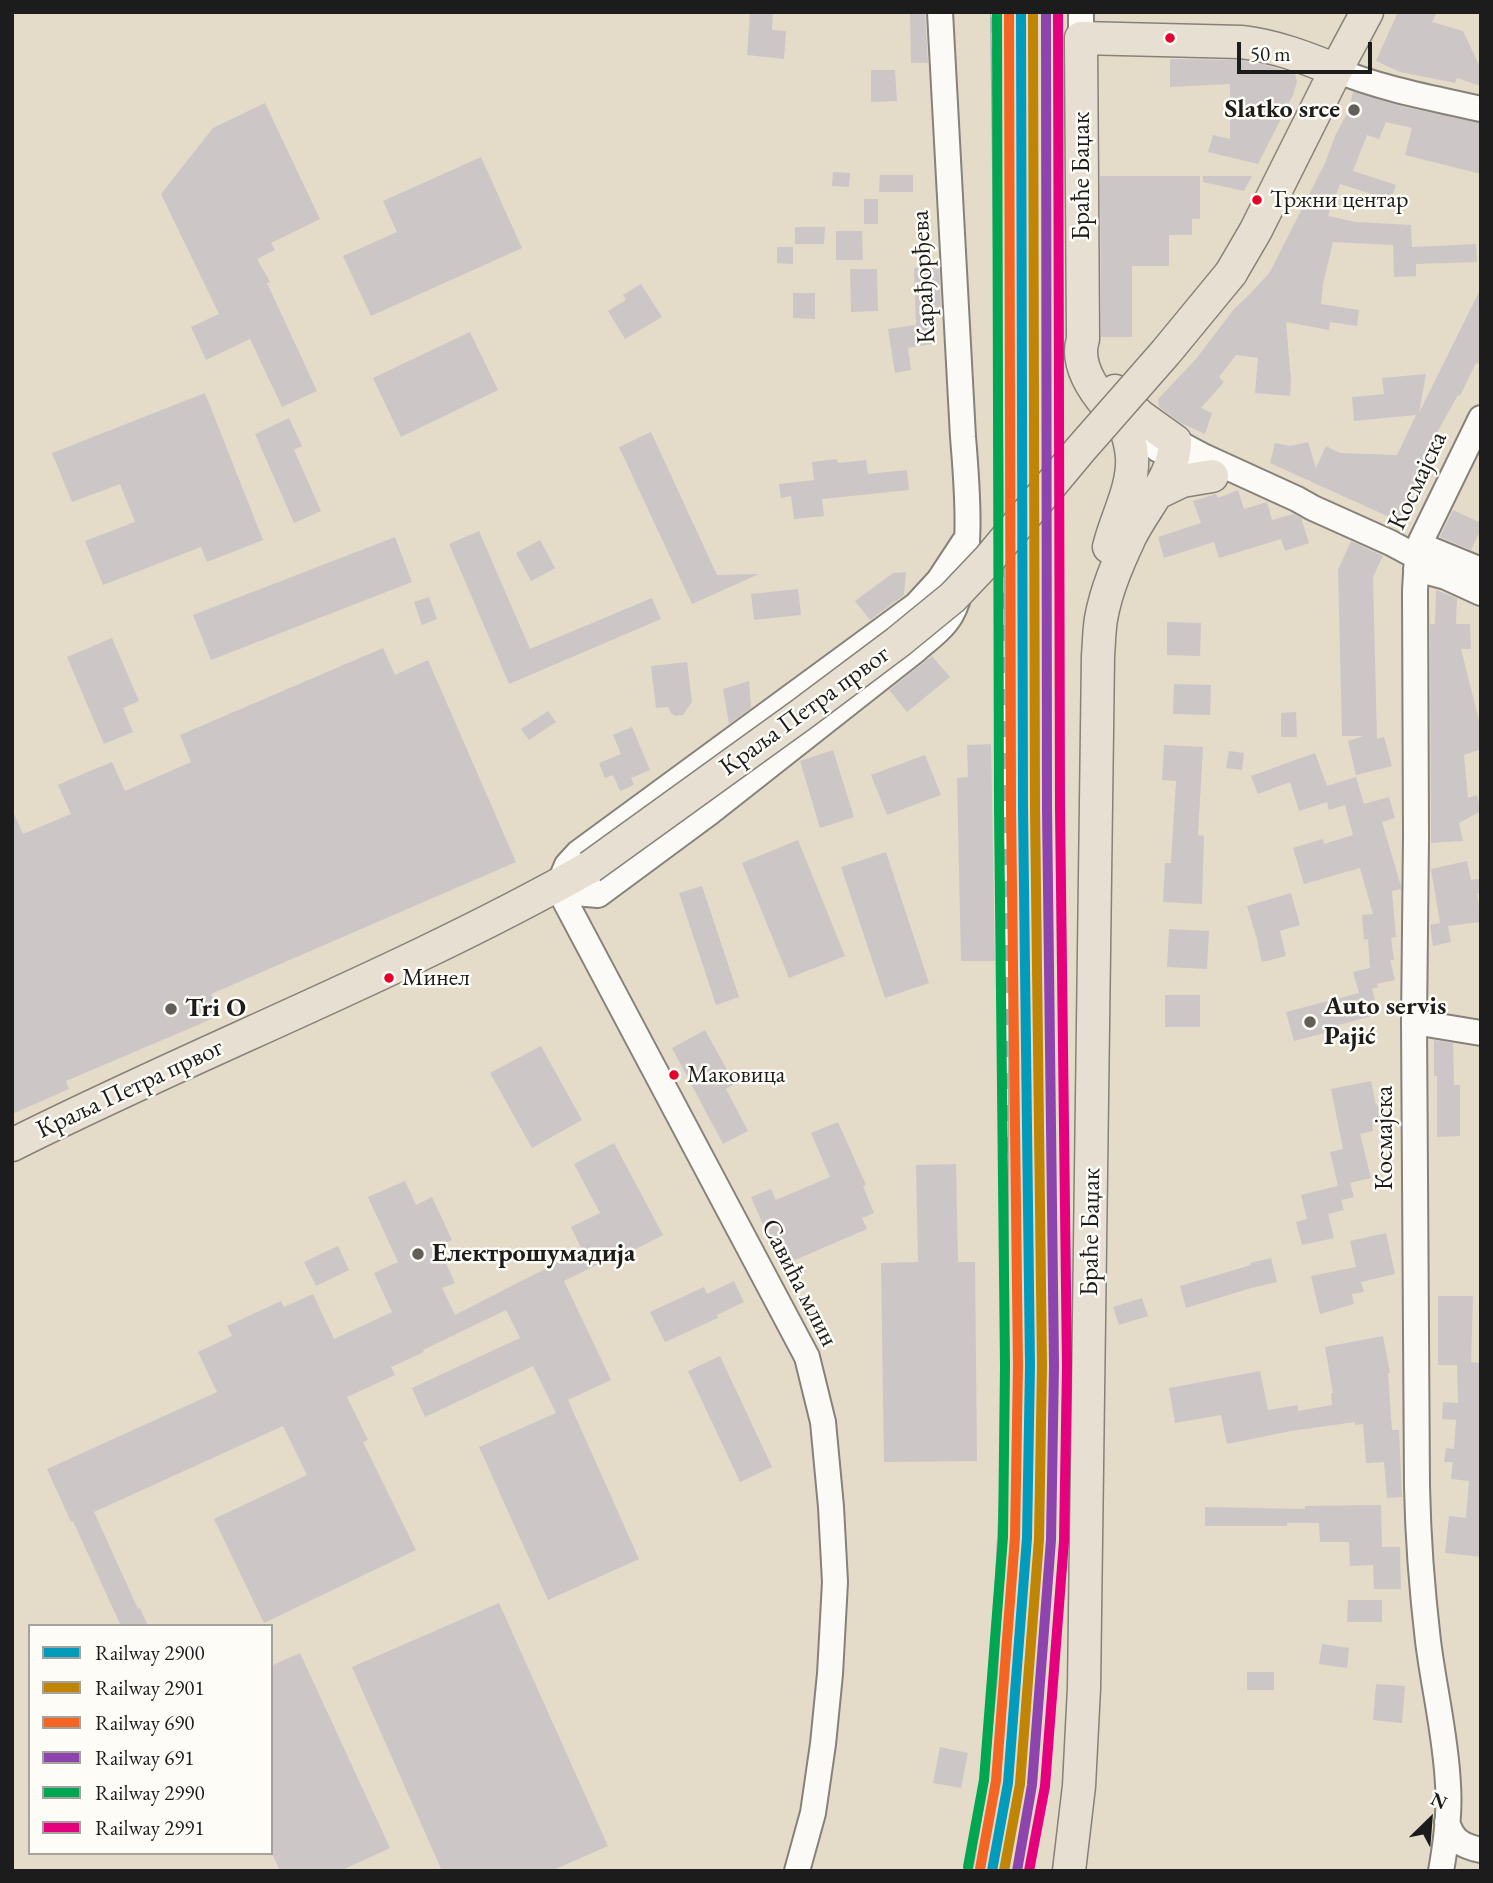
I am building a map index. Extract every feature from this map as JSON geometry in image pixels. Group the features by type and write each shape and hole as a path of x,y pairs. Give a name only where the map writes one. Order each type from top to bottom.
{"main road":[{"name":"Краља Петра првог","path":"12,1145 453,940 590,867 830,693 953,597 989,559 1231,273 1256,230 1367,12"},
{"path":"1081,25 1265,45 1289,51 1336,70"},
{"name":"Браће Баџак","path":"1069,1871 1079,1786 1084,1688 1098,656 1101,620 1107,593 1107,560 1111,537 1142,490 1132,468 1132,454 1121,420 1098,394 1087,374 1082,351 1081,25"},
{"path":"1083,339 1109,383 1147,422 1169,450 1141,466 1142,490 1212,476"}],"street":[{"name":"Карађорђева","path":"557,886 574,894 598,895 709,813 916,650 943,626 951,615 962,578 968,498 940,12"},
{"path":"1336,70 1386,88 1481,109"},
{"name":"Космајска","path":"1441,1871 1447,1822 1447,1767 1428,1642 1418,1514 1414,1022 1417,557 1431,518 1481,418"},
{"path":"1121,420 1212,476 1284,505 1312,508"},
{"path":"1169,450 1205,457 1297,499 1417,557 1446,577 1481,593"},
{"path":"557,886 567,865 578,853 916,605 939,580 966,539"},
{"path":"1417,557 1481,570"},
{"name":"Савића млин","path":"557,886 807,1357 823,1422 835,1583 830,1674 813,1813 797,1871"},
{"path":"1414,1022 1481,1033"},
{"path":"1447,1822 1458,1841 1481,1850"}],"building":[{"path":"750,12 773,12 772,30 786,31 784,59 747,55"},
{"path":"910,12 925,12 928,63 911,63"},
{"path":"1398,12 1437,12 1432,22 1463,31 1481,69 1481,86 1457,78 1455,83 1400,72 1376,61"},
{"path":"1170,59 1239,60 1295,74 1297,82 1293,95 1258,164 1208,152 1213,135 1230,139 1230,84 1170,87"},
{"path":"871,70 895,70 897,101 871,102"},
{"path":"1353,92 1404,107 1481,123 1481,174 1405,155 1412,128 1386,122 1379,139 1367,135 1353,171 1396,185 1391,200 1340,184 1328,216 1356,222 1411,225 1412,247 1476,244 1477,262 1416,264 1416,276 1394,277 1393,245 1333,242 1321,304 1359,310 1357,326 1330,322 1329,330 1286,322 1290,396 1255,393 1258,358 1236,355 1219,377 1224,382 1201,408 1212,413 1205,434 1181,423 1159,407 1158,399 1196,359 1234,309 1270,272 1325,163 1348,112"},
{"path":"265,103 320,219 271,243 275,250 257,259 270,282 267,283 317,391 282,407 250,339 206,360 191,327 219,314 161,194 213,128"},
{"path":"481,157 522,248 371,316 343,256 397,232 383,201"},
{"path":"833,172 850,173 849,187 832,186"},
{"path":"880,175 913,175 913,192 879,192"},
{"path":"1100,176 1200,176 1200,219 1192,219 1192,235 1169,235 1169,266 1132,266 1132,337 1101,337"},
{"path":"1203,176 1252,176 1244,191 1203,182"},
{"path":"864,199 878,199 878,224 864,224"},
{"path":"795,227 825,227 824,244 795,244"},
{"path":"836,231 862,231 863,260 836,260"},
{"path":"777,247 793,247 793,264 777,263"},
{"path":"939,267 941,307 925,307 932,344 908,348 911,370 895,373 888,329 916,325 914,268"},
{"path":"850,269 877,269 878,311 851,312"},
{"path":"641,284 662,317 625,339 608,311 626,300 623,295"},
{"path":"1481,288 1481,365 1476,363 1460,396 1458,395 1435,436 1437,437 1398,521 1270,463 1275,443 1290,446 1308,442 1316,468 1326,446 1340,453 1397,455 1416,415 1354,421 1352,397 1384,394 1382,378 1426,374 1419,413"},
{"path":"793,293 815,293 815,319 793,318"},
{"path":"470,332 498,390 401,437 373,378"},
{"path":"205,393 263,540 207,562 201,547 103,585 85,541 135,522 120,484 72,502 52,453"},
{"path":"289,418 302,446 294,450 321,511 294,523 255,434"},
{"path":"651,432 717,575 759,574 692,604 619,447"},
{"path":"837,459 838,463 866,460 868,474 907,470 909,490 822,499 824,516 794,519 791,496 781,498 779,484 814,480 812,462"},
{"path":"1238,490 1244,509 1267,502 1272,520 1293,514 1301,518 1309,543 1285,551 1281,539 1219,558 1214,542 1164,558 1158,537 1201,523 1193,501 1216,494 1218,498"},
{"path":"1453,510 1481,523 1471,550 1440,537"},
{"path":"479,531 530,649 652,598 661,619 509,684 449,544"},
{"path":"395,537 412,582 211,660 193,615"},
{"path":"540,540 555,568 531,581 516,553"},
{"path":"1351,541 1383,556 1373,577 1377,739 1384,737 1392,766 1356,775 1348,741 1364,736 1342,736 1338,570"},
{"path":"906,572 904,595 870,620 855,601 893,573"},
{"path":"798,589 801,615 754,620 751,594"},
{"path":"1436,590 1457,598 1456,624 1470,624 1471,649 1461,649 1481,729 1481,749 1464,755 1468,798 1477,795 1481,811 1459,823 1463,841 1431,843 1430,624 1435,624"},
{"path":"429,597 437,619 422,625 414,602"},
{"path":"1167,622 1201,623 1200,656 1167,655"},
{"path":"112,638 139,701 123,708 133,732 104,744 67,657"},
{"path":"383,648 395,675 428,660 516,862 211,994 221,1015 66,1081 69,1089 12,1114 12,809 23,834 71,814 58,785 112,762 125,791 191,762 180,735"},
{"path":"932,656 950,677 907,712 889,690"},
{"path":"687,662 692,702 683,715 675,716 668,707 656,708 651,666"},
{"path":"749,681 751,708 729,724 723,689"},
{"path":"1174,684 1211,685 1210,715 1173,714"},
{"path":"548,711 556,722 529,740 521,729"},
{"path":"1296,712 1297,737 1281,737 1281,713"},
{"path":"632,727 650,770 631,778 634,785 620,791 613,775 605,778 599,763 621,754 613,735"},
{"path":"991,744 995,961 961,961 957,778 968,777 967,745"},
{"path":"1164,745 1203,747 1198,835 1204,836 1202,904 1163,902 1165,863 1171,863 1176,781 1162,780"},
{"path":"833,750 854,817 820,828 800,761"},
{"path":"1229,751 1244,753 1242,770 1226,768"},
{"path":"1315,753 1327,786 1356,777 1364,804 1389,797 1395,818 1382,822 1401,886 1401,889 1392,891 1396,937 1391,938 1394,960 1390,960 1395,980 1377,984 1378,987 1372,989 1379,1014 1331,1027 1332,1031 1294,1041 1286,1012 1359,993 1353,972 1370,968 1368,939 1364,940 1362,915 1373,914 1360,868 1304,884 1293,848 1323,839 1324,844 1353,835 1345,805 1329,810 1327,802 1299,811 1290,782 1258,794 1251,776"},
{"path":"925,755 941,795 887,815 871,775"},
{"path":"798,840 845,956 789,978 742,863"},
{"path":"886,852 929,983 885,998 841,867"},
{"path":"1467,861 1471,880 1479,879 1481,893 1477,893 1481,922 1448,926 1451,942 1433,946 1430,925 1440,923 1431,869"},
{"path":"702,886 739,997 716,1005 679,893"},
{"path":"1291,893 1300,925 1280,931 1286,956 1262,962 1247,906"},
{"path":"1169,929 1209,931 1207,969 1167,967"},
{"path":"1165,995 1200,995 1200,1027 1165,1027"},
{"path":"705,1030 735,1084 726,1089 748,1131 723,1144 672,1048"},
{"path":"1434,1040 1453,1043 1454,1085 1460,1085 1460,1136 1437,1137"},
{"path":"541,1046 582,1120 532,1148 490,1073"},
{"path":"1371,1081 1376,1105 1382,1104 1385,1121 1372,1123 1373,1131 1360,1134 1371,1178 1350,1183 1354,1197 1341,1200 1344,1210 1328,1214 1334,1238 1302,1245 1296,1222 1307,1219 1301,1195 1338,1186 1330,1152 1343,1149 1331,1089"},
{"path":"838,1122 866,1185 863,1186 874,1213 862,1218 867,1229 781,1266 751,1197 771,1189 776,1200 830,1177 811,1133"},
{"path":"614,1143 663,1235 564,1281 611,1380 568,1400 639,1559 548,1600 479,1447 556,1413 533,1366 425,1417 412,1388 520,1338 506,1310 391,1367 395,1375 347,1397 368,1440 363,1442 416,1550 264,1623 214,1519 307,1475 283,1426 94,1512 147,1624 120,1624 47,1469 217,1392 198,1352 232,1336 227,1326 281,1301 284,1307 313,1294 334,1339 392,1312 374,1273 398,1262 368,1197 405,1181 416,1205 432,1197 452,1240 438,1246 455,1283 442,1288 455,1315 582,1250 571,1227 600,1213 574,1164"},
{"path":"956,1164 958,1262 975,1262 977,1461 884,1462 881,1263 918,1262 916,1165"},
{"path":"1386,1233 1395,1274 1361,1282 1364,1292 1352,1294 1354,1304 1320,1314 1311,1276 1356,1267 1350,1241"},
{"path":"338,1246 349,1270 316,1286 304,1262"},
{"path":"1271,1258 1277,1282 1186,1308 1180,1286"},
{"path":"734,1281 744,1302 717,1315 718,1318 665,1342 650,1312 704,1287 707,1294"},
{"path":"1438,1296 1473,1296 1471,1362 1481,1363 1481,1557 1445,1553 1449,1516 1466,1518 1469,1481 1451,1479 1453,1462 1444,1462 1446,1448 1454,1449 1456,1420 1442,1419 1443,1402 1458,1403 1457,1365 1438,1365"},
{"path":"1142,1298 1148,1316 1119,1325 1113,1307"},
{"path":"1383,1336 1390,1373 1392,1430 1399,1430 1402,1497 1387,1498 1384,1462 1366,1463 1363,1424 1355,1425 1355,1422 1291,1431 1227,1444 1221,1415 1175,1423 1169,1388 1260,1371 1268,1410 1298,1405 1298,1411 1332,1405 1333,1393 1325,1347"},
{"path":"720,1356 772,1467 740,1482 688,1371"},
{"path":"1381,1505 1382,1547 1400,1547 1401,1589 1374,1589 1373,1565 1350,1566 1349,1542 1320,1542 1319,1523 1287,1523 1287,1526 1205,1526 1205,1507 1305,1509 1305,1506"},
{"path":"1348,1600 1382,1600 1382,1622 1347,1622"},
{"path":"499,1603 608,1846 551,1871 442,1871 352,1667"},
{"path":"1322,1644 1349,1648 1347,1668 1319,1664"},
{"path":"300,1653 390,1848 340,1871 280,1871 273,1855 273,1665"},
{"path":"1247,1672 1274,1672 1274,1690 1247,1690"},
{"path":"1376,1684 1405,1686 1402,1723 1373,1720"},
{"path":"940,1747 968,1753 961,1788 933,1783"}],"railway":[{"path":"969,1871 982,1795 994,1677 1004,1478 1006,966 994,12"}],"rail line":[{"name":"2990","path":"968,1867 984,1780 1003,1537 1005,1366 999,808 997,12"},
{"name":"690","path":"980,1869 996,1781 1015,1537 1018,1366 1011,808 1009,12"},
{"name":"2900","path":"992,1871 1008,1783 1027,1538 1030,1366 1023,808 1021,12"},
{"name":"2901","path":"1004,1871 1020,1784 1039,1539 1042,1366 1035,808 1033,12"},
{"name":"691","path":"1017,1871 1032,1785 1051,1540 1054,1366 1047,808 1046,12"},
{"name":"2991","path":"1029,1871 1045,1786 1064,1541 1067,1367 1060,808 1058,12"}],"place":[{"name":"Slatko srce","path":"1354,110"},
{"name":"Тржни центар","path":"1257,200"},
{"name":"Минел","path":"389,978"},
{"name":"Tri O","path":"171,1009"},
{"name":"Auto servis Pajić","path":"1310,1022"},
{"name":"Маковица","path":"674,1075"},
{"name":"Електрошумадија","path":"418,1254"}]}
